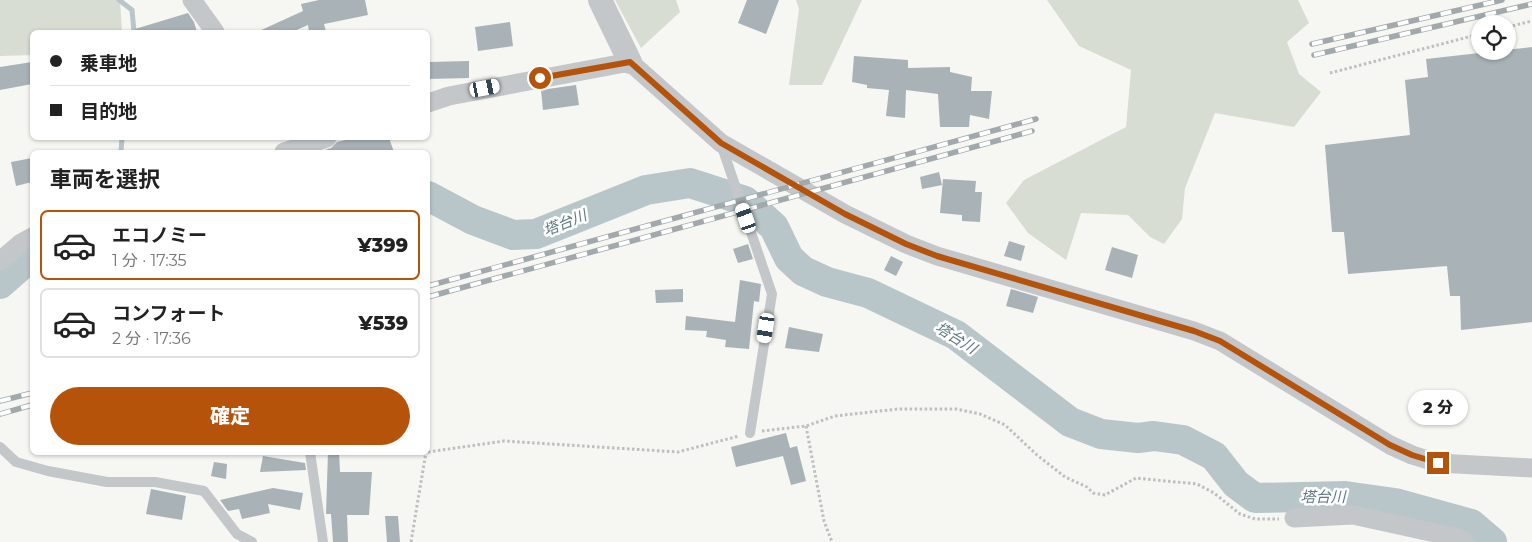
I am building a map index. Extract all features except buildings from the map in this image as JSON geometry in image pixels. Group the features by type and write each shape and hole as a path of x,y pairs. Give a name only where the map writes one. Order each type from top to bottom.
{"street":[{"path":"192,0 214,30"},
{"path":"600,0 630,62 721,143 845,214 906,244 937,256 1194,331 1220,341 1390,445 1412,455 1438,463 1532,468"},
{"path":"430,102 449,96 630,62"},
{"path":"285,148 319,140"},
{"path":"0,261 21,243 30,238"},
{"path":"1294,518 1353,515 1458,538 1465,542"}],"lane":[{"path":"721,143 772,294 750,433"},
{"path":"0,447 16,462 48,471 107,482 155,482 204,492 237,534 252,542"},
{"path":"310,455 323,542"}],"path":[{"path":"1516,25 1532,21"},
{"path":"1330,73 1471,36"},
{"path":"430,452 504,441 678,452 750,433 806,426 835,416 889,410 956,409 980,414 1005,425 1037,455 1065,477 1087,487 1093,494 1105,495 1136,478 1197,484 1214,493 1240,514 1255,519 1294,518"},
{"path":"806,426 824,521 832,542"},
{"path":"411,542 426,455"}],"shaded area":[{"path":"0,0 120,0 122,30 30,30 30,55 0,56"},
{"path":"615,0 676,0 680,12 641,48"},
{"path":"796,0 862,0 822,85 789,85 799,9"},
{"path":"1047,0 1298,0 1309,23 1287,42 1299,74 1321,92 1294,127 1215,113 1185,188 1182,219 1164,244 1150,237 1128,215 1081,213 1066,260 1028,233 1006,203 1024,180 1126,127 1131,70 1079,46"}],"waterway":[{"path":"119,0 132,10 134,30"},
{"path":"121,150 122,140"},
{"name":"塔台川","path":"430,197 473,220 513,235 536,234 646,190 690,183 724,194 745,201 774,227 789,258 803,271 827,282 868,293 956,335 1070,422 1101,434 1138,438 1154,436 1183,440 1214,456 1236,484 1255,498 1345,496 1395,503 1471,524 1492,542"},
{"name":"塔台川","path":"0,284 30,258"}],"railway":[{"path":"1312,44 1502,0"},
{"path":"1314,55 1532,4"},
{"path":"430,285 1036,119"},
{"path":"430,296 1032,131"},
{"path":"0,401 30,394"},
{"path":"0,414 30,406"}],"route":[{"path":"540,78 630,62 721,143 845,214 906,244 937,256 1194,331 1220,341 1390,445 1412,455 1438,463"}]}
